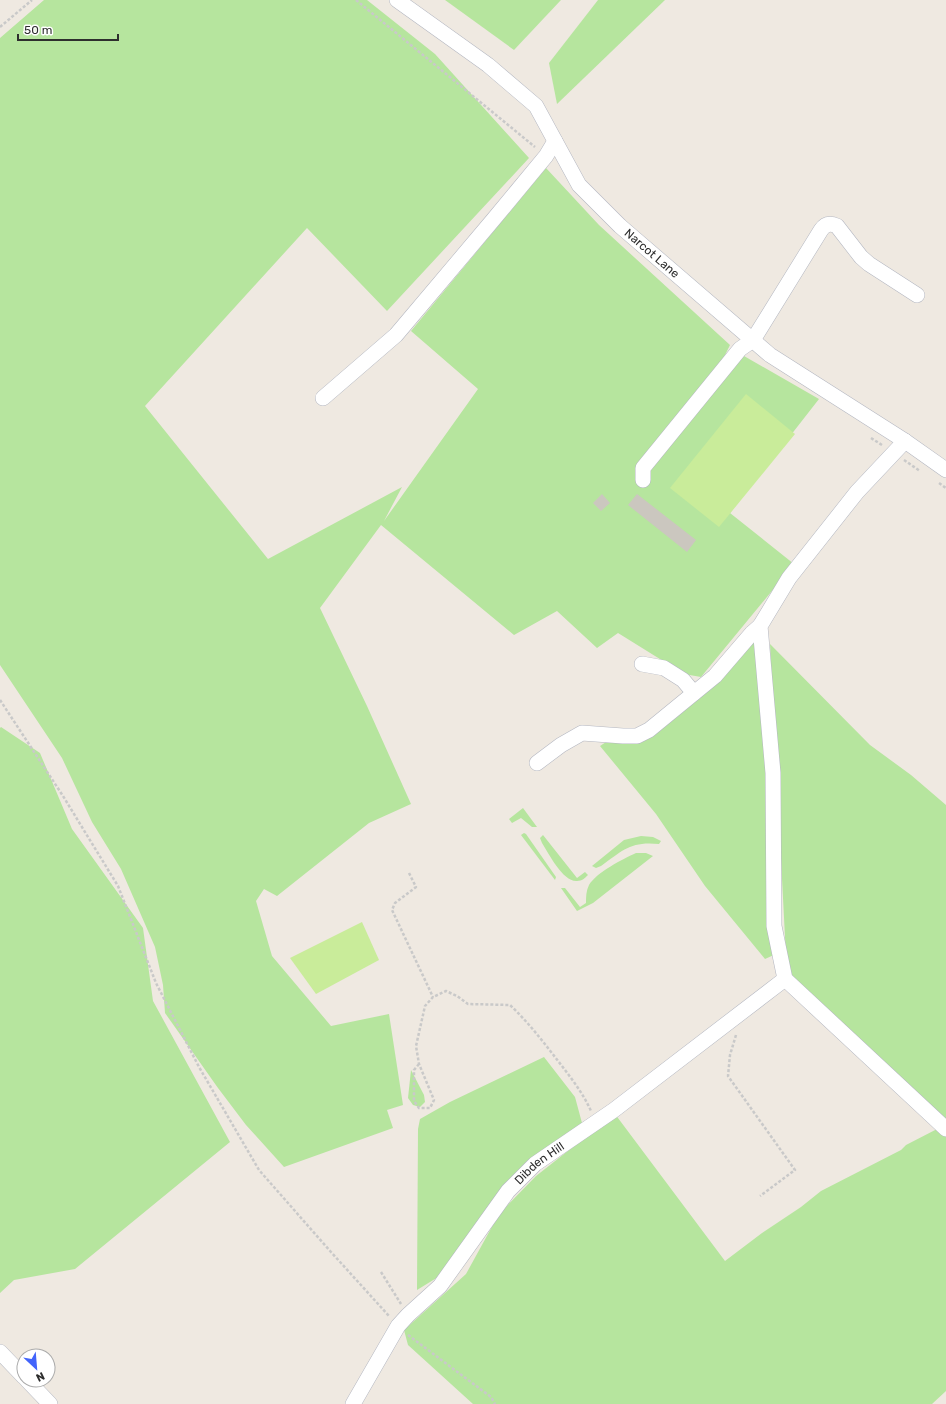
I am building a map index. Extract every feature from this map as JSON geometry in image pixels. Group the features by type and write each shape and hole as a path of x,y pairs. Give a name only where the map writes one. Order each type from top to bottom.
{"street":[{"name":"Narcot Lane","path":"397,0 488,65 536,106 579,185 620,226 770,355 905,441 946,470"},
{"path":"323,398 396,335 546,156 555,141"},
{"path":"643,480 643,468 740,349 753,340 821,230 828,224 835,225 839,228 869,264 916,295"},
{"path":"537,763 561,745 582,733 637,736 649,730 715,676 752,633 760,626 789,578 857,492 905,441"},
{"path":"760,626 774,773 774,926 785,979 946,1129"},
{"path":"642,664 664,668 683,680 694,693"},
{"name":"Dibden Hill","path":"353,1404 398,1326 440,1286 508,1191 535,1164 595,1123 662,1074 785,979"},
{"path":"0,1352 16,1369"},
{"path":"35,1388 50,1404"}],"path":[{"path":"0,27 32,0"},
{"path":"0,700 63,796 118,886 156,983 199,1067 259,1170 398,1326 491,1397 495,1404"},
{"path":"409,873 416,887 395,903 392,910 433,996"},
{"path":"419,1064 414,1070 414,1101 419,1108 430,1108 434,1100 419,1064 416,1046 425,1006 433,996 446,991 457,996 468,1004 510,1005 529,1024 569,1075 586,1101 595,1123"},
{"path":"736,1034 730,1055 728,1076 795,1170 760,1196"},
{"path":"381,1272 408,1315"}],"green space":[{"path":"44,0 367,0 435,54 529,158 387,311 307,228 145,406 268,559 402,487 384,521 478,389 411,331 546,168 599,225 730,345 723,359 731,368 744,356 819,399 730,513 794,564 701,677 684,674 618,633 597,648 557,611 514,635 381,525 320,608 367,706 411,804 369,823 277,896 264,889 256,901 272,956 331,1026 389,1014 403,1105 387,1110 393,1128 284,1167 246,1125 165,1013 163,985 155,947 121,869 92,822 62,758 0,665 0,38"},
{"path":"445,0 561,0 514,50"},
{"path":"598,0 665,0 557,104 549,63"},
{"path":"746,394 795,434 719,527 670,488"},
{"path":"756,634 760,639 776,954 765,959 705,886 656,814 600,746 609,740 626,741"},
{"path":"770,644 870,745 911,775 946,805 946,1119 787,976"},
{"path":"1,727 40,753 72,829 143,928 153,1001 230,1142 75,1269 14,1280 0,1293 0,728"},
{"path":"523,808 537,827 532,827 521,818 512,823 509,819"},
{"path":"524,833 556,877 555,880 521,835"},
{"path":"543,835 577,878 585,872 588,875 579,881 572,880 567,877 552,860 542,843 540,838"},
{"path":"641,836 653,837 661,841 659,844 649,843 634,845 622,851 601,866 596,868 592,866 624,840"},
{"path":"636,853 646,853 653,856 593,903 577,911 561,888 565,888 580,907 586,903 589,885 598,875 611,866"},
{"path":"362,922 379,960 316,994 290,958"},
{"path":"544,1057 575,1097 582,1123 527,1167 443,1274 417,1290 418,1129 420,1119 450,1102"},
{"path":"411,1070 424,1095 425,1102 420,1107 413,1105 408,1098"},
{"path":"615,1114 725,1261 821,1191 901,1150 906,1145 939,1128 946,1134 946,1391 932,1404 473,1404 408,1345 404,1330 466,1274 499,1214 536,1176"}],"building":[{"path":"602,494 610,503 601,511 593,503"},
{"path":"637,494 696,540 687,552 628,505"}]}
